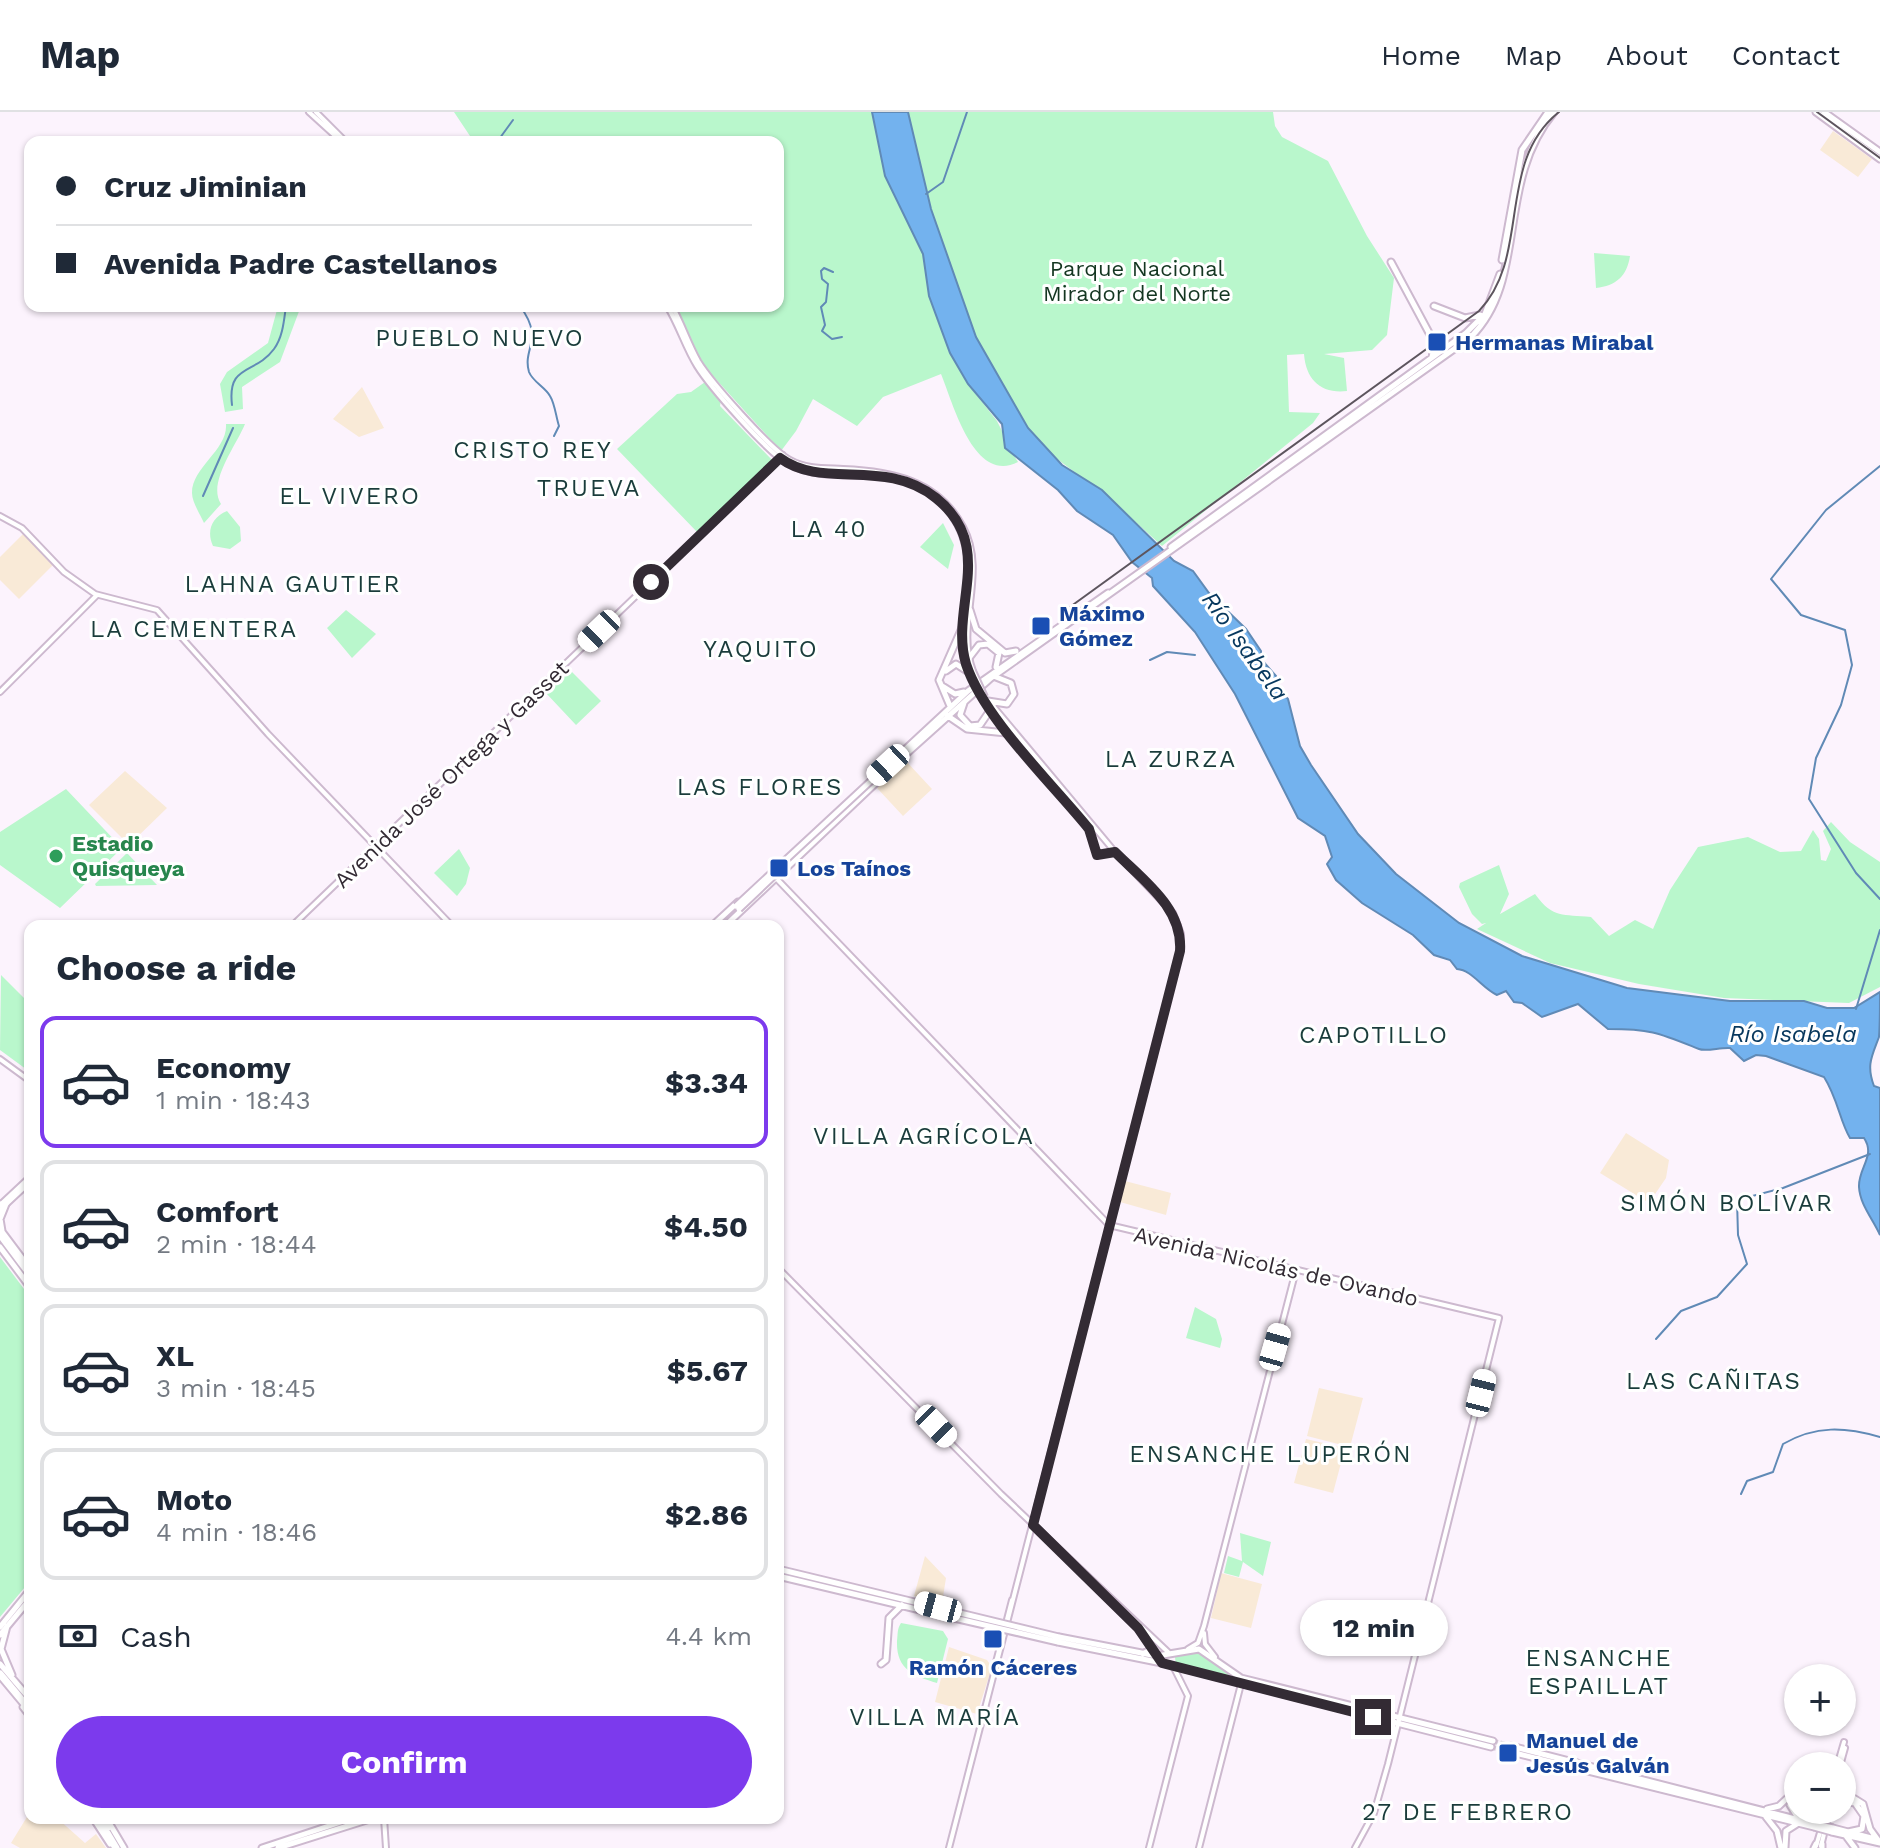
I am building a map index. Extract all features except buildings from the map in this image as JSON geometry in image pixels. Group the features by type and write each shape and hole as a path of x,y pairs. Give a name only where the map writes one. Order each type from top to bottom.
{"highway":[{"path":"1,1239 24,1271"},
{"path":"0,1666 24,1693"},
{"path":"0,1677 24,1703"},
{"path":"103,1824 118,1848"}],"main road":[{"path":"309,112 337,136"},
{"path":"316,112 338,136"},
{"path":"1291,463 1466,333 1485,314 1497,289 1522,150 1551,112"},
{"path":"992,675 1467,340 1484,324 1500,293 1525,158 1551,112"},
{"path":"1816,112 1880,159"},
{"path":"1824,112 1880,152"},
{"path":"1391,262 1435,344 1433,355 1426,363"},
{"path":"1434,306 1465,318 1485,314"},
{"path":"672,312 699,370 782,457 809,471 877,474 897,479 926,491 944,503 972,551 971,672"},
{"name":"Avenida José Ortega y Gasset","path":"298,920 782,457"},
{"path":"0,516 22,528 64,572 96,595 157,610 268,734 446,920"},
{"path":"955,518 968,555 964,651 971,672 988,702 1089,829 1097,855 1115,852"},
{"path":"0,690 96,595"},
{"path":"970,610 976,629 1002,652 1011,654 1029,647"},
{"path":"725,920 912,746 950,706 1029,647 1086,610"},
{"path":"1054,623 1068,620"},
{"path":"950,706 939,680 965,621"},
{"path":"969,658 979,645 993,646 1000,659 992,675"},
{"path":"970,692 950,692 942,679 948,668 956,664 971,672"},
{"path":"988,702 1007,704 1014,694 1007,679 992,675"},
{"path":"970,692 960,711 965,723 980,725 988,702"},
{"path":"725,920 970,692"},
{"path":"947,716 970,729 1010,731 1115,852 1173,913 1181,934 1180,951 949,1848"},
{"path":"725,920 773,875"},
{"name":"Avenida Nicolás de Ovando","path":"773,875 1109,1225 1499,1318 1398,1721"},
{"path":"0,1059 24,1077"},
{"path":"24,1184 1,1205 0,1219 1,1239 24,1271"},
{"path":"1,1239 10,1243 24,1269"},
{"path":"1058,1640 1157,1656 1175,1654 1198,1643 1296,1270"},
{"path":"784,1274 1138,1628 1165,1652 1175,1654"},
{"path":"784,1571 955,1615 1241,1681 1492,1744"},
{"path":"784,1577 955,1615"},
{"path":"0,1635 2,1626 24,1598"},
{"path":"24,1605 2,1626 1,1649 12,1675 24,1692"},
{"path":"881,1664 886,1660 889,1618 902,1605"},
{"path":"1204,1626 1205,1644 1241,1681"},
{"path":"1138,1628 1162,1663"},
{"path":"1142,1654 1150,1650 1149,1644"},
{"path":"1188,1649 1199,1649 1218,1659 1225,1671 1218,1678"},
{"path":"1149,1848 1188,1696 1171,1662 1175,1654"},
{"path":"0,1666 12,1675"},
{"path":"0,1677 24,1708"},
{"path":"1199,1848 1241,1681"},
{"path":"1355,1848 1374,1813 1398,1721"},
{"path":"1838,1766 1844,1742 1838,1766"},
{"path":"1511,1749 1784,1818"},
{"path":"1856,1800 1863,1804 1870,1829 1880,1842"},
{"path":"1763,1812 1784,1802"},
{"path":"1846,1834 1862,1829 1864,1816 1856,1804"},
{"path":"1763,1812 1773,1824 1783,1848"},
{"path":"103,1824 118,1848"},
{"path":"262,1848 335,1824"},
{"path":"278,1848 354,1824"},
{"path":"384,1824 386,1848"},
{"path":"1783,1848 1786,1831 1797,1824"},
{"path":"1807,1824 1880,1842"},
{"path":"1818,1847 1823,1824"},
{"path":"1818,1847 1823,1824"},
{"path":"1846,1834 1855,1848"},
{"path":"1868,1848 1880,1842"}],"shaded area":[{"path":"1833,131 1872,159 1858,177 1820,150"},
{"path":"362,387 384,428 359,437 333,419"},
{"path":"23,534 53,565 19,599 0,580 0,557"},
{"path":"906,761 932,789 903,816 877,788"},
{"path":"125,771 167,808 129,845 89,805"},
{"path":"1626,1133 1669,1160 1666,1178 1649,1203 1600,1173"},
{"path":"1125,1181 1171,1193 1166,1215 1120,1202"},
{"path":"1319,1388 1363,1398 1350,1447 1307,1436"},
{"path":"1306,1439 1345,1448 1333,1493 1294,1483"},
{"path":"925,1556 946,1578 942,1603 914,1596"},
{"path":"1221,1573 1262,1584 1251,1628 1211,1618"},
{"path":"949,1647 987,1660 992,1667 977,1714 935,1702"},
{"path":"24,1822 64,1824 85,1843 96,1834 106,1848 20,1848 11,1843"}],"green space":[{"path":"454,112 872,112 885,176 923,254 929,296 944,338 968,384 997,421 1005,448 1018,462 1003,466 989,462 977,452 959,421 941,374 883,397 857,426 813,399 781,451 703,365 676,312 784,312 784,136 470,136"},
{"name":"Parque Nacional Mirador del Norte","path":"908,112 1273,112 1275,126 1282,137 1328,161 1367,236 1394,278 1387,335 1372,350 1324,354 1344,358 1347,391 1330,390 1316,383 1308,371 1304,354 1287,355 1289,412 1320,413 1313,423 1162,546 1110,499 1048,452 1035,439 1007,392 976,337 931,209"},
{"path":"1594,253 1630,256 1626,269 1615,282 1596,288"},
{"path":"276,312 299,312 280,362 242,387 243,409 225,412 220,384 227,372 268,343"},
{"path":"705,382 721,399 720,406 773,461 698,533 617,449 677,394 691,392"},
{"path":"226,424 245,424 220,475 218,495 221,504 204,523 193,500 194,484 222,442"},
{"path":"227,511 240,527 241,541 230,549 213,546 210,535 214,521"},
{"path":"943,523 954,545 948,569 920,547"},
{"path":"346,610 376,634 352,658 327,628"},
{"path":"568,668 601,701 576,725 545,692"},
{"name":"Estadio Quisqueya","path":"66,789 122,848 60,908 0,865 0,832"},
{"path":"1831,822 1850,842 1880,862 1880,987 1849,1003 1724,998 1639,984 1550,963 1477,929 1486,923 1482,924 1472,914 1459,887 1460,883 1499,865 1509,894 1500,914 1535,894 1553,911 1591,917 1609,936 1635,920 1653,929 1670,890 1698,847 1748,837 1780,852 1801,851 1813,830 1819,839 1821,860 1826,861 1831,849 1823,831"},
{"path":"459,849 470,868 466,884 457,896 434,873"},
{"path":"127,853 157,885 96,886 95,884"},
{"path":"1,975 24,998 24,1068 0,1050"},
{"path":"0,1257 24,1289 24,1588 0,1617"},
{"path":"1195,1307 1216,1319 1222,1339 1220,1348 1186,1338"},
{"path":"1240,1533 1271,1542 1263,1576 1243,1562 1239,1577 1224,1573 1228,1556 1242,1561"},
{"path":"901,1623 943,1631 948,1639 937,1683 914,1674 903,1665 897,1651"},
{"path":"1192,1650 1198,1651 1233,1678 1176,1666 1175,1657"}],"water":[{"name":"Río Isabela","path":"872,112 908,112 931,209 976,337 1028,428 1062,465 1102,490 1174,561 1193,571 1209,593 1246,629 1261,651 1261,659 1276,676 1278,688 1288,699 1300,746 1311,765 1358,834 1396,874 1459,923 1522,956 1627,988 1730,1001 1804,1001 1827,1008 1854,1008 1880,992 1879,1037 1870,1066 1874,1086 1880,1088 1880,1235 1864,1206 1859,1187 1867,1144 1864,1138 1850,1138 1824,1077 1766,1056 1756,1055 1744,1061 1730,1048 1702,1050 1655,1033 1608,1029 1578,1004 1542,1017 1522,1003 1514,1002 1506,991 1497,995 1467,972 1457,969 1450,960 1434,955 1413,935 1362,903 1336,880 1327,864 1332,857 1325,836 1298,818 1235,694 1195,632 1153,586 1152,578 1132,562 1113,535 1077,511 1058,490 1005,448 1002,424 968,384 950,353 929,296 923,254 885,176"}],"waterway":[{"path":"926,194 943,182 967,112"},
{"path":"501,136 513,120"},
{"path":"833,272 824,268 821,271 822,279 828,284 826,302 821,307 825,325 822,331 832,339 842,337"},
{"path":"232,405 234,382 274,349 283,328 285,312"},
{"path":"524,312 532,335 529,372 552,399 559,426 554,436"},
{"path":"203,496 233,428"},
{"path":"1880,466 1826,510 1771,579 1801,615 1845,630 1852,665 1841,705 1816,758 1809,799 1856,873 1880,899"},
{"path":"1150,660 1167,652 1195,655"},
{"path":"1856,1009 1880,930"},
{"path":"1656,1339 1681,1311 1717,1297 1747,1264 1738,1235 1737,1200 1783,1188 1870,1154"},
{"path":"1741,1494 1747,1481 1773,1472 1783,1444 1807,1433 1855,1431 1880,1437"}],"tunnel":[{"path":"1493,1741 1511,1746"},
{"path":"1491,1747 1511,1752"}],"railway":[{"path":"1063,612 1479,311 1495,289 1505,264 1527,157 1539,133 1559,112"},
{"path":"1817,112 1880,158"}],"place":[{"name":"Hermanas Mirabal","path":"1437,342"},
{"name":"Máximo Gómez","path":"1041,626"},
{"name":"Estadio Quisqueya","path":"56,856"},
{"name":"Los Taínos","path":"779,868"},
{"name":"Ramón Cáceres","path":"993,1639"},
{"name":"Manuel de Jesús Galván","path":"1508,1753"}],"district":[{"name":"PUEBLO NUEVO","path":"480,338"},
{"name":"CRISTO REY","path":"533,450"},
{"name":"TRUEVA","path":"589,488"},
{"name":"EL VIVERO","path":"350,496"},
{"name":"LA 40","path":"829,529"},
{"name":"LAHNA GAUTIER","path":"293,584"},
{"name":"LA CEMENTERA","path":"194,629"},
{"name":"YAQUITO","path":"761,649"},
{"name":"LA ZURZA","path":"1171,759"},
{"name":"LAS FLORES","path":"760,787"},
{"name":"CAPOTILLO","path":"1374,1035"},
{"name":"VILLA AGRÍCOLA","path":"924,1136"},
{"name":"SIMÓN BOLÍVAR","path":"1727,1203"},
{"name":"LAS CAÑITAS","path":"1714,1381"},
{"name":"ENSANCHE LUPERÓN","path":"1271,1454"},
{"name":"ENSANCHE ESPAILLAT","path":"1599,1672"},
{"name":"VILLA MARÍA","path":"935,1717"},
{"name":"27 DE FEBRERO","path":"1468,1812"}],"route":[{"path":"651,582 780,458 809,471 877,474 897,479 935,497 953,518 968,555 965,659 982,699 1089,829 1097,855 1103,857 1115,852 1173,913 1181,934 1180,951 1033,1525 1138,1628 1162,1663 1373,1717"}]}
